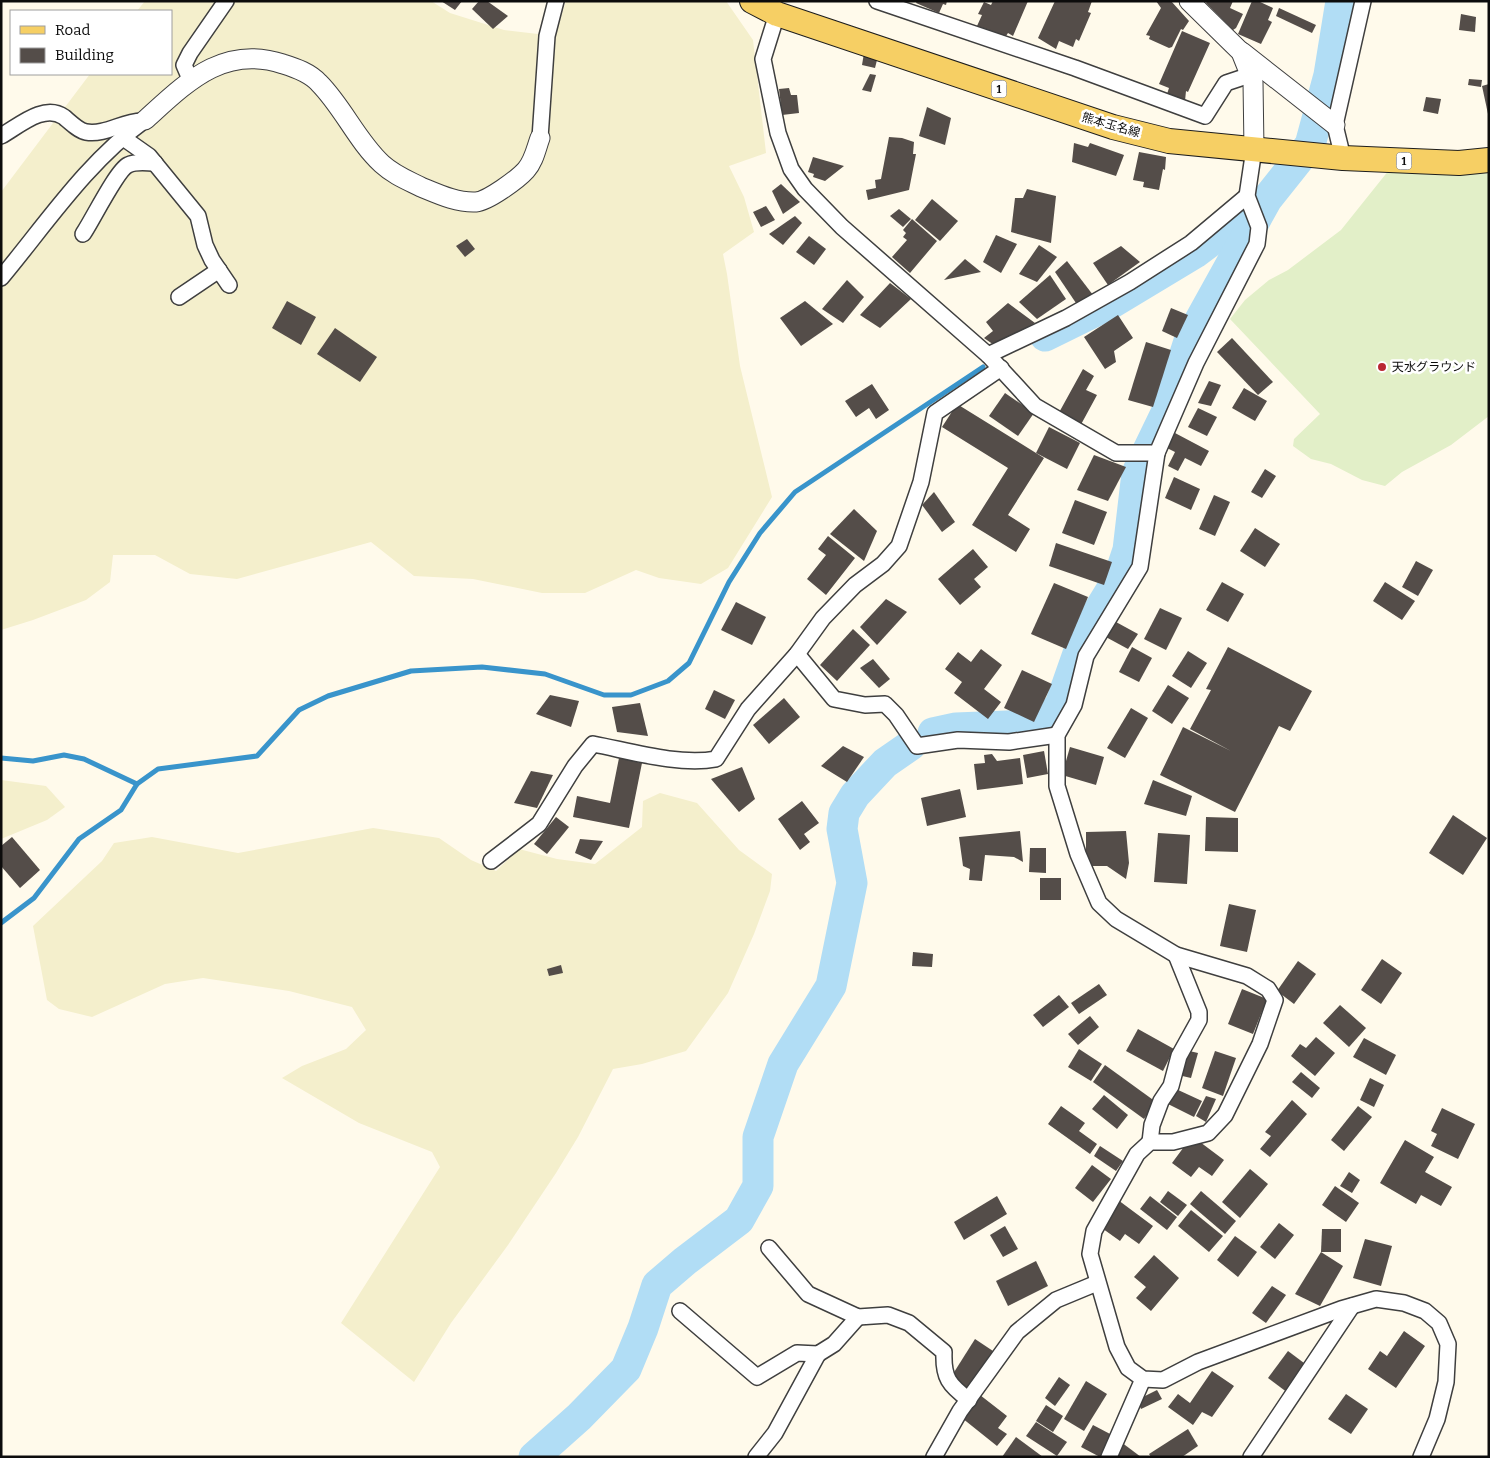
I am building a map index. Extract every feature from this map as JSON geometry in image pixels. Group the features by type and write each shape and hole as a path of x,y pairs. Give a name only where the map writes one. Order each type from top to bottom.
{"main road":[{"name":"熊本玉名線","path":"752,1 776,14 1113,127 1169,141 1343,158 1459,163 1489,160"}],"street":[{"path":"190,79 184,65 190,53 226,1"},
{"path":"1,278 76,186 122,137 145,120 190,79 215,66 243,58 269,59 302,70 319,82 381,162 396,175 440,196 463,202 478,202 499,191 526,170 540,138 547,36 556,1"},
{"path":"877,1 1075,68 1205,116 1226,83 1250,75"},
{"path":"1189,1 1241,52 1330,121"},
{"path":"1343,158 1330,121 1363,1"},
{"path":"776,14 763,58 778,133 791,169 805,189 842,228 988,355 1035,406 1076,432 1116,453 1148,453"},
{"path":"1150,1142 1173,1142 1208,1133 1225,1115 1260,1044 1275,1000 1268,989 1247,976 1176,955 1116,919 1100,903 1078,854 1057,786 1057,735 1074,705 1086,656 1140,568 1148,453 1257,244 1259,227 1248,199 1254,149 1253,82 1241,52"},
{"path":"1,136 45,111 59,114 83,132 102,133 126,122 145,120"},
{"path":"122,137 155,162 198,216 205,244 229,285"},
{"path":"83,234 115,178 125,166 134,163 155,162"},
{"path":"988,355 1066,318 1130,282 1191,243 1248,199"},
{"path":"179,297 219,270"},
{"path":"491,861 539,824 575,766 593,744 673,758 705,761 716,759 748,709 798,654 823,618 856,584 883,564 899,546 921,482 935,413 1001,368"},
{"path":"798,654 834,698 865,705 885,704 917,746 958,740 1009,742 1057,735"},
{"path":"1176,955 1199,1012 1199,1020 1179,1056 1171,1086 1161,1101 1152,1125 1150,1142 1137,1154 1094,1231 1090,1254 1117,1347 1128,1368 1143,1379 1163,1380 1198,1362 1352,1306 1376,1299 1404,1303 1425,1311 1438,1323 1448,1344 1446,1382 1437,1419 1421,1457"},
{"path":"769,1248 808,1294 858,1317 888,1315 909,1323 944,1352 943,1368 951,1385 969,1400"},
{"path":"934,1457 969,1400 1017,1332 1056,1300 1097,1283"},
{"path":"1251,1457 1352,1306"},
{"path":"680,1311 757,1377 797,1354 818,1354"},
{"path":"756,1457 775,1433 818,1354 834,1344 858,1317"},
{"path":"1109,1457 1143,1379"}],"shaded area":[{"path":"145,1 431,1 450,13 504,30 555,36 566,1 726,1 753,40 766,153 729,166 744,197 754,232 723,254 740,366 772,497 728,568 701,584 659,578 636,570 585,593 542,593 473,579 414,576 371,542 237,579 190,574 155,555 113,555 110,582 86,600 1,630 1,192 89,75 172,75 172,10 138,10"},
{"path":"1,780 46,786 65,807 47,820 1,839"},
{"path":"660,793 697,803 739,850 772,874 770,891 754,934 728,993 686,1051 642,1064 613,1069 578,1137 556,1173 508,1245 451,1323 414,1382 341,1323 440,1167 432,1152 359,1123 282,1078 302,1066 346,1049 366,1030 352,1007 289,991 203,978 165,984 92,1017 59,1009 47,1000 33,926 102,861 114,843 152,837 238,853 373,828 439,838 471,860 496,871 519,849 557,859 595,864 642,827 643,801"}],"green space":[{"name":"天水グラウンド","path":"1489,168 1489,416 1451,445 1402,472 1385,486 1362,480 1331,464 1311,459 1293,446 1294,439 1320,414 1230,319 1245,300 1269,280 1288,270 1341,230 1389,170"}],"building":[{"path":"441,1 462,1 455,10"},
{"path":"479,1 487,1 508,16 493,29 472,9"},
{"path":"917,1 947,1 946,5 943,4 939,13 916,3"},
{"path":"993,1 1028,1 1013,36 1008,33 1006,36 977,26 982,15 978,14 984,2 991,5"},
{"path":"1055,1 1092,1 1088,12 1091,13 1079,41 1076,39 1073,47 1059,41 1056,49 1038,38"},
{"path":"1156,1 1171,1 1189,21 1183,30 1181,29 1172,47 1169,48 1149,39 1150,36 1146,35 1161,8"},
{"path":"1207,1 1233,1 1230,8 1243,14 1236,28 1233,30 1206,3"},
{"path":"1252,1 1258,1 1273,8 1268,20 1272,22 1261,44 1238,34"},
{"path":"1279,8 1316,25 1312,33 1276,16"},
{"path":"1461,14 1476,17 1475,32 1459,30"},
{"path":"1182,31 1210,43 1188,92 1186,91 1185,101 1167,94 1169,88 1159,84"},
{"path":"865,47 879,52 875,68 862,65"},
{"path":"870,74 876,75 871,92 862,90"},
{"path":"1469,79 1482,80 1481,87 1468,85"},
{"path":"1489,84 1489,114 1488,114 1482,86"},
{"path":"789,88 791,95 797,95 799,113 782,115 779,89"},
{"path":"1426,97 1441,99 1438,114 1423,111"},
{"path":"927,107 951,118 945,145 919,136"},
{"path":"889,137 902,138 914,142 913,154 916,154 909,190 868,200 866,190 876,188 875,180 881,179"},
{"path":"1074,143 1088,147 1090,143 1124,155 1116,176 1072,162"},
{"path":"1139,152 1166,157 1165,170 1163,169 1159,190 1143,187 1144,182 1133,180"},
{"path":"813,157 844,166 825,181 813,177 814,174 808,172"},
{"path":"781,184 800,202 783,214 772,191"},
{"path":"1027,189 1056,196 1051,243 1011,232 1015,198 1023,198"},
{"path":"932,199 958,221 940,241 915,220"},
{"path":"766,206 775,220 761,227 753,212"},
{"path":"899,209 911,219 903,227 890,216"},
{"path":"795,216 802,223 783,245 769,234"},
{"path":"912,219 937,241 910,273 892,257 907,240 903,237 906,233 903,230"},
{"path":"996,235 1017,244 1001,273 983,262"},
{"path":"809,236 826,249 814,265 796,252"},
{"path":"467,239 475,249 465,257 456,246"},
{"path":"1039,245 1057,257 1037,282 1019,274"},
{"path":"1121,246 1140,262 1108,285 1093,263"},
{"path":"965,259 981,272 944,280"},
{"path":"1067,261 1093,295 1078,306 1055,272"},
{"path":"1050,275 1066,299 1037,319 1019,302"},
{"path":"847,280 864,297 843,323 822,309"},
{"path":"890,283 911,299 880,328 860,315"},
{"path":"287,301 316,317 301,345 272,328"},
{"path":"805,301 833,324 801,346 780,318"},
{"path":"1008,303 1035,323 994,345 984,338 993,331 986,322"},
{"path":"1171,308 1188,315 1177,338 1162,331"},
{"path":"1118,315 1133,338 1114,351 1116,362 1105,369 1084,337"},
{"path":"335,328 377,357 360,382 317,354"},
{"path":"1232,338 1273,382 1258,395 1217,352"},
{"path":"1146,342 1171,350 1153,407 1128,400"},
{"path":"1083,369 1094,376 1086,390 1097,395 1078,430 1056,418"},
{"path":"1209,381 1221,385 1211,406 1198,403"},
{"path":"872,384 889,410 876,419 869,408 856,417 845,401"},
{"path":"1244,388 1267,401 1255,421 1232,408"},
{"path":"1005,393 1034,413 1018,436 989,416"},
{"path":"957,404 1044,458 1008,515 1030,529 1016,552 972,525 1008,468 942,427"},
{"path":"1198,408 1217,417 1207,436 1188,427"},
{"path":"1049,427 1080,443 1067,469 1036,453"},
{"path":"1175,433 1209,451 1201,466 1185,458 1178,471 1168,466 1175,452 1167,448"},
{"path":"1094,455 1126,467 1108,501 1077,490"},
{"path":"1265,469 1276,476 1262,498 1251,492"},
{"path":"1174,477 1200,489 1191,510 1165,498"},
{"path":"934,492 955,522 942,532 922,505"},
{"path":"1214,495 1230,502 1215,536 1199,529"},
{"path":"1075,500 1107,512 1094,545 1062,533"},
{"path":"854,509 877,531 864,561 830,534"},
{"path":"1255,528 1280,544 1265,567 1240,551"},
{"path":"828,536 855,558 826,595 807,579 826,555 818,549"},
{"path":"1056,543 1112,562 1104,585 1049,566"},
{"path":"973,549 988,567 974,579 981,587 960,605 938,579"},
{"path":"1416,561 1433,570 1418,596 1402,587"},
{"path":"1222,582 1244,594 1228,622 1206,610"},
{"path":"1385,582 1415,601 1402,620 1373,601"},
{"path":"1054,583 1088,597 1066,649 1031,634"},
{"path":"886,599 907,612 877,645 860,627"},
{"path":"736,602 766,617 752,645 721,630"},
{"path":"1160,608 1182,618 1166,650 1144,639"},
{"path":"1116,622 1138,634 1128,649 1104,636"},
{"path":"853,629 870,645 837,681 820,665"},
{"path":"1132,647 1152,658 1139,682 1119,672"},
{"path":"1228,647 1312,691 1290,731 1279,726 1235,812 1160,775 1183,727 1231,751 1190,729 1211,690 1206,689"},
{"path":"981,649 1002,665 984,689 1001,702 988,719 954,693 962,682 945,669 958,652 971,662"},
{"path":"1188,651 1207,663 1191,688 1172,676"},
{"path":"873,659 890,679 879,688 860,668"},
{"path":"1022,670 1052,684 1034,722 1004,708"},
{"path":"1168,685 1189,698 1172,724 1152,711"},
{"path":"714,690 735,700 725,719 705,709"},
{"path":"550,695 579,701 571,727 536,714"},
{"path":"784,698 800,717 769,744 753,725"},
{"path":"640,703 648,736 617,732 612,707"},
{"path":"1131,708 1148,718 1125,758 1107,748"},
{"path":"843,746 864,757 847,782 821,766"},
{"path":"1070,747 1104,757 1096,785 1062,775"},
{"path":"1044,751 1048,774 1027,778 1023,755"},
{"path":"992,754 997,761 1020,758 1023,784 977,790 974,764 985,763 984,755"},
{"path":"619,758 642,763 629,828 573,817 577,796 610,803"},
{"path":"742,767 755,799 739,812 711,779"},
{"path":"531,771 553,775 537,808 514,803"},
{"path":"1153,780 1192,796 1186,816 1144,804"},
{"path":"960,789 966,817 927,826 921,798"},
{"path":"802,801 819,823 804,834 810,842 800,850 778,819"},
{"path":"1453,815 1487,838 1463,875 1429,853"},
{"path":"556,817 569,827 547,854 534,844"},
{"path":"1206,817 1238,818 1238,852 1205,851"},
{"path":"1020,831 1023,862 1014,857 985,855 982,881 969,880 970,869 963,866 959,837"},
{"path":"1126,831 1129,863 1126,879 1107,866 1086,866 1086,832"},
{"path":"1158,833 1190,835 1187,884 1154,882"},
{"path":"12,837 40,870 20,888 1,866 1,846"},
{"path":"580,839 603,841 591,860 575,853"},
{"path":"1030,848 1046,848 1046,873 1029,872"},
{"path":"1040,878 1061,878 1061,900 1040,900"},
{"path":"1229,904 1256,910 1247,952 1220,946"},
{"path":"913,952 933,954 932,967 912,966"},
{"path":"1382,959 1402,973 1381,1004 1361,990"},
{"path":"1298,961 1316,974 1294,1004 1277,991"},
{"path":"561,965 563,973 549,976 547,969"},
{"path":"1099,984 1107,995 1079,1014 1071,1003"},
{"path":"1242,989 1267,999 1253,1034 1228,1024"},
{"path":"1059,995 1069,1007 1043,1027 1033,1015"},
{"path":"1340,1005 1366,1028 1349,1047 1323,1023"},
{"path":"1090,1016 1099,1027 1078,1045 1068,1034"},
{"path":"1138,1029 1174,1049 1163,1071 1126,1051"},
{"path":"1316,1037 1335,1053 1315,1076 1291,1056 1300,1044 1306,1048"},
{"path":"1364,1038 1396,1055 1386,1075 1353,1057"},
{"path":"1079,1049 1102,1064 1091,1081 1068,1067"},
{"path":"1185,1050 1198,1053 1191,1078 1178,1075"},
{"path":"1215,1051 1236,1058 1223,1096 1202,1088"},
{"path":"1105,1065 1156,1102 1144,1119 1093,1082"},
{"path":"1301,1072 1320,1088 1312,1098 1292,1082"},
{"path":"1370,1078 1384,1085 1374,1107 1360,1100"},
{"path":"1176,1089 1202,1101 1194,1117 1168,1104"},
{"path":"1104,1095 1128,1115 1117,1129 1092,1109"},
{"path":"1206,1096 1216,1099 1206,1122 1196,1116"},
{"path":"1292,1100 1307,1114 1270,1157 1260,1149 1271,1136 1265,1132"},
{"path":"1061,1106 1085,1123 1079,1131 1097,1144 1090,1154 1048,1124"},
{"path":"1358,1106 1372,1117 1344,1151 1331,1140"},
{"path":"1442,1108 1475,1124 1458,1159 1431,1146 1437,1134 1431,1131"},
{"path":"1192,1136 1224,1160 1212,1176 1199,1167 1191,1177 1172,1163"},
{"path":"1405,1140 1434,1157 1425,1172 1452,1187 1441,1206 1421,1195 1416,1204 1380,1183"},
{"path":"1100,1146 1123,1161 1116,1171 1094,1156"},
{"path":"1092,1165 1111,1179 1093,1202 1075,1188"},
{"path":"1250,1169 1268,1184 1240,1218 1222,1202"},
{"path":"1349,1172 1360,1180 1352,1193 1340,1186"},
{"path":"1335,1186 1359,1203 1346,1222 1322,1205"},
{"path":"1168,1191 1187,1205 1178,1216 1160,1202"},
{"path":"1201,1191 1236,1221 1225,1234 1190,1204"},
{"path":"997,1196 1007,1214 964,1240 954,1222"},
{"path":"1150,1196 1177,1217 1167,1230 1140,1209"},
{"path":"1118,1200 1153,1226 1139,1244 1125,1234 1120,1241 1099,1226"},
{"path":"1191,1210 1223,1236 1209,1252 1178,1226"},
{"path":"1279,1223 1294,1235 1275,1259 1260,1247"},
{"path":"1005,1226 1018,1249 1003,1257 990,1235"},
{"path":"1322,1229 1341,1229 1341,1252 1321,1252"},
{"path":"1235,1236 1257,1252 1238,1277 1217,1260"},
{"path":"1365,1239 1392,1246 1381,1286 1353,1278"},
{"path":"1321,1252 1343,1266 1320,1306 1295,1294"},
{"path":"1154,1255 1179,1278 1151,1311 1136,1298 1146,1287 1134,1277"},
{"path":"1036,1261 1048,1286 1008,1306 996,1281"},
{"path":"1272,1286 1286,1295 1266,1323 1252,1313"},
{"path":"1404,1331 1425,1346 1396,1388 1368,1369 1380,1351 1387,1356"},
{"path":"975,1339 993,1351 967,1389 951,1377"},
{"path":"1288,1351 1308,1366 1288,1393 1268,1378"},
{"path":"1212,1371 1234,1386 1212,1417 1202,1412 1193,1425 1168,1407 1178,1394 1190,1403"},
{"path":"1059,1377 1070,1385 1055,1406 1045,1398"},
{"path":"1086,1381 1107,1394 1084,1431 1064,1419"},
{"path":"1157,1390 1162,1399 1141,1409 1137,1400"},
{"path":"1346,1394 1368,1409 1351,1434 1328,1419"},
{"path":"980,1395 1007,1416 998,1428 1007,1434 997,1446 962,1418"},
{"path":"1046,1405 1063,1416 1053,1432 1036,1421"},
{"path":"1036,1422 1067,1442 1057,1456 1026,1436"},
{"path":"1093,1425 1112,1435 1100,1457 1081,1447"},
{"path":"1188,1429 1198,1446 1182,1457 1151,1457 1149,1454"},
{"path":"1016,1437 1043,1457 1002,1457"},
{"path":"1121,1442 1141,1457 1110,1457"}],"waterway":[{"path":"933,733 956,728 1030,725 1048,719 1060,705 1086,631 1119,577 1128,550 1137,473 1166,413 1190,338 1267,199 1310,145 1329,75 1341,1"},
{"path":"1045,336 1112,303 1195,253 1258,206"},
{"path":"1,923 34,898 79,839 121,810 137,784 158,769 257,756 299,710 328,696 411,671 482,667 545,674 604,695 631,695 668,681 689,663 729,582 760,533 795,492 983,367"},
{"path":"534,1457 579,1417 626,1369 643,1328 657,1285 739,1220 758,1186 758,1137 783,1064 831,986 852,883 842,829 844,813 855,795 885,763 911,745"},
{"path":"1,758 33,761 64,755 84,759 137,784"}],"place":[{"name":"天水グラウンド","path":"1382,367"}]}
